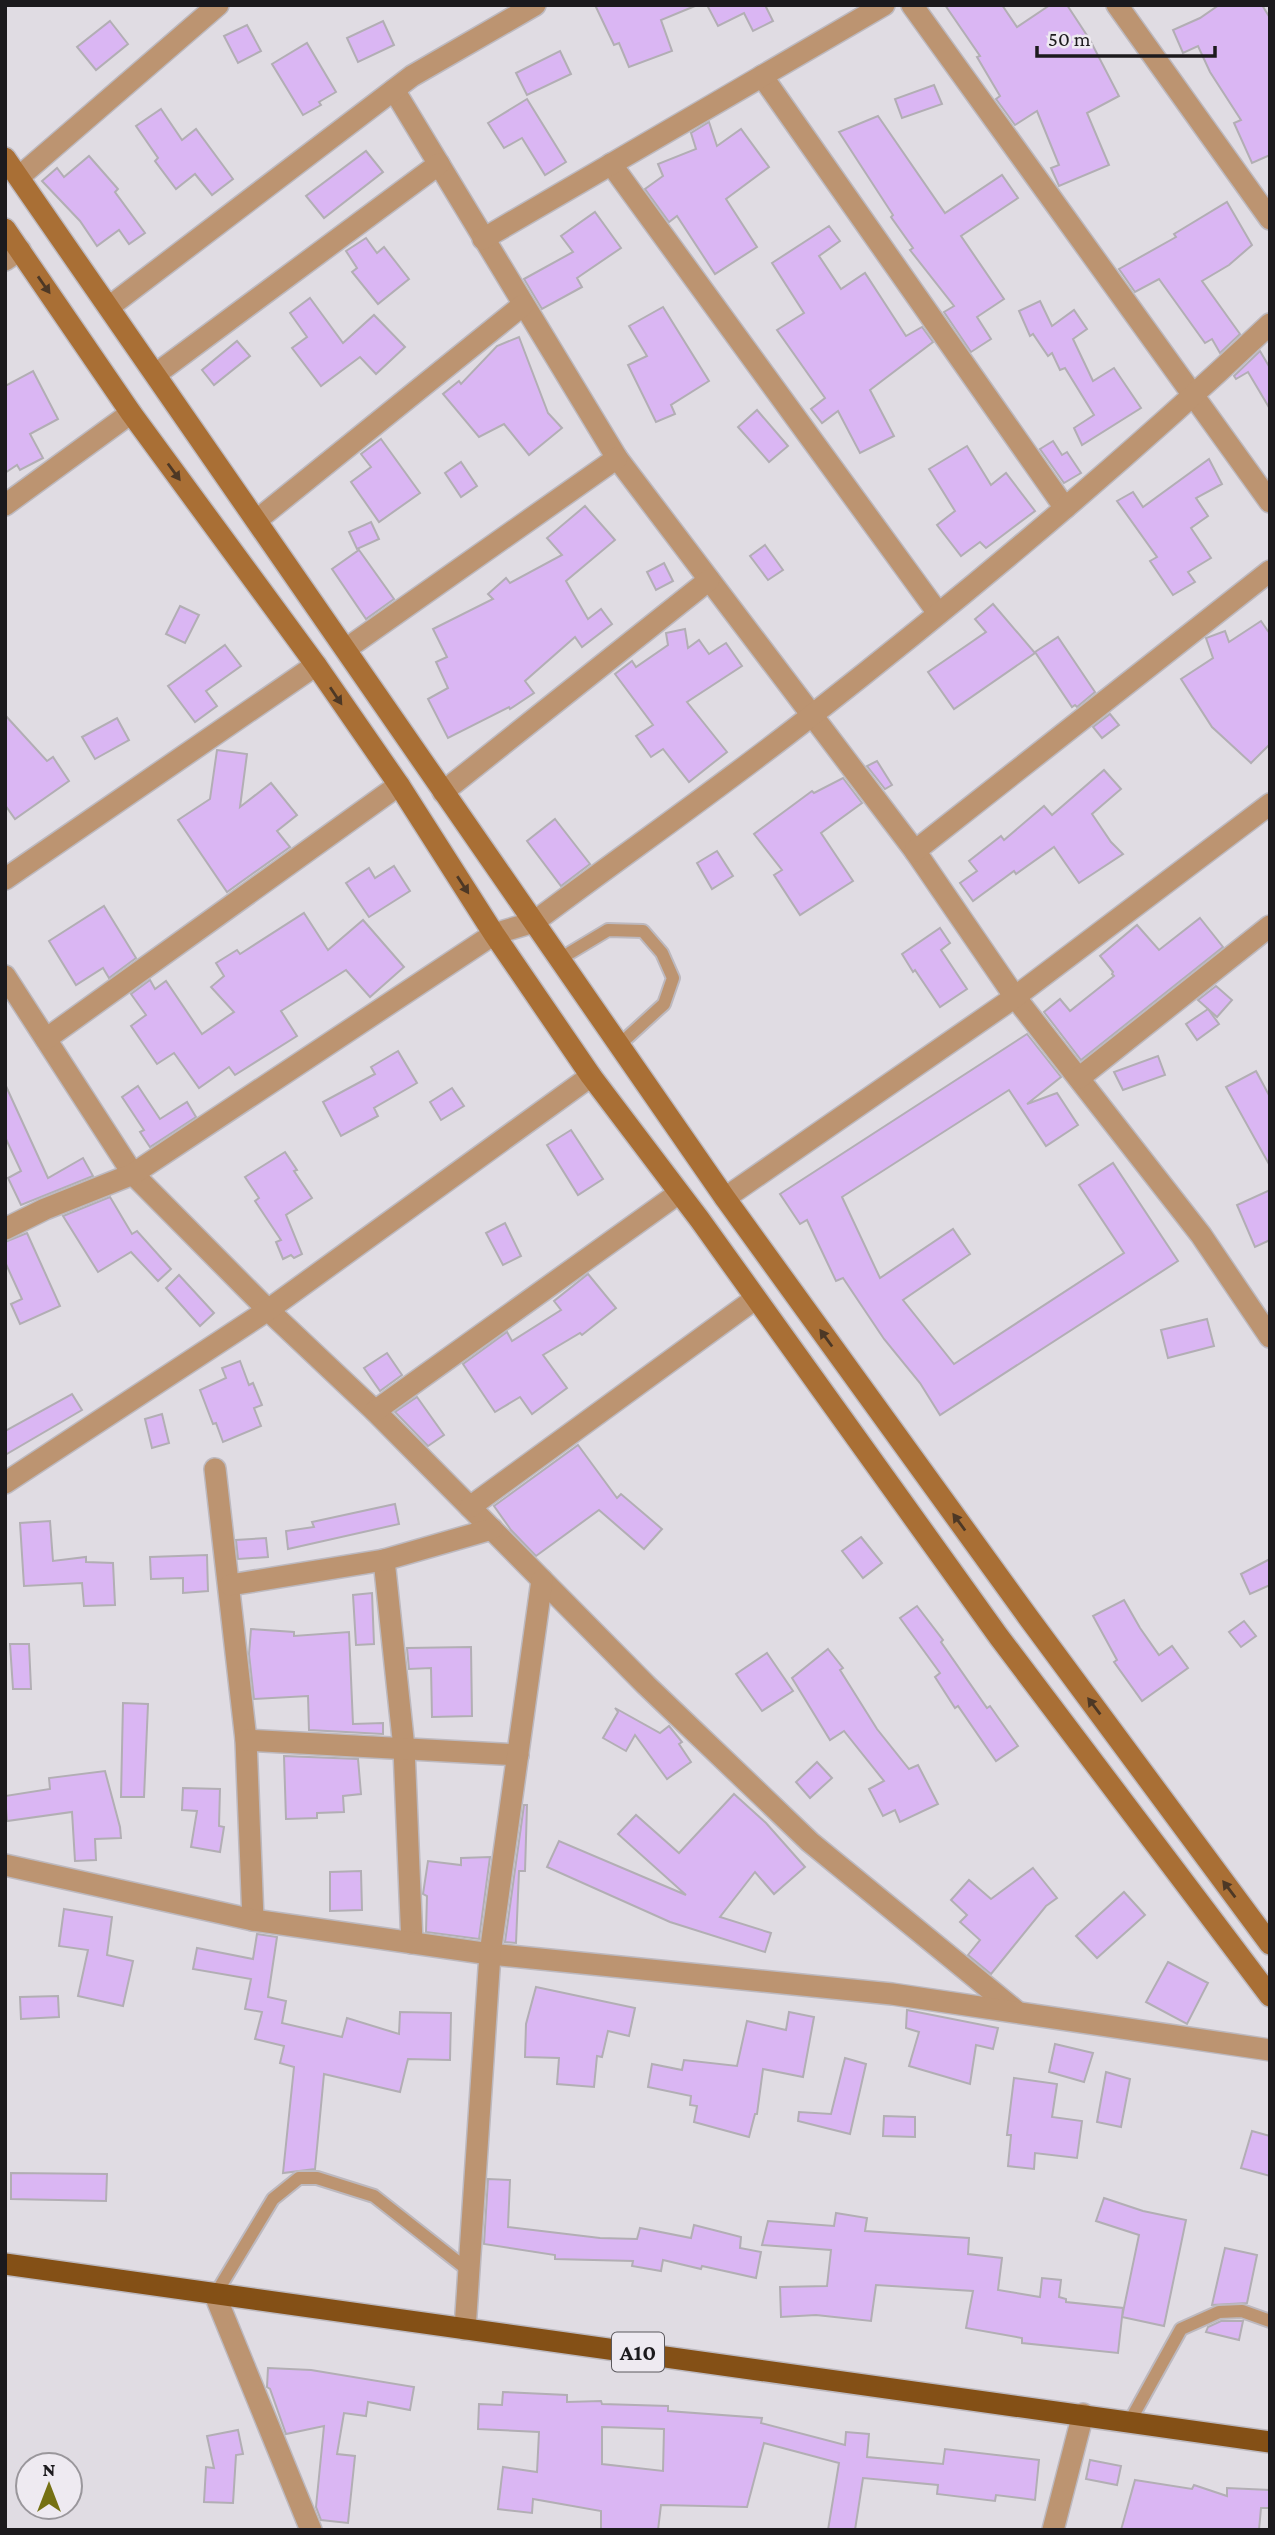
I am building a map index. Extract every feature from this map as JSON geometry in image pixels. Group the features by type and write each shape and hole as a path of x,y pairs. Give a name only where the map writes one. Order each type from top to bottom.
{"highway":[{"name":"A10","path":"5,2264 1270,2442"}],"main road":[{"path":"5,158 725,1198 1028,1618 1270,1944"},
{"path":"5,229 13,255 316,665 399,785 494,934 591,1076 679,1193 999,1637 1270,1996"}],"street":[{"path":"19,177 218,5"},
{"path":"109,307 412,76 535,5"},
{"path":"483,239 884,5"},
{"path":"912,5 1270,502"},
{"path":"1117,5 1270,219"},
{"path":"762,76 1065,508"},
{"path":"394,90 617,458 915,851 1015,997 1201,1236 1270,1337"},
{"path":"156,374 439,164"},
{"path":"611,164 939,613"},
{"path":"257,520 523,306"},
{"path":"5,1229 45,1209 133,1174 494,934 534,922 812,715 939,613 1065,508 1192,397 1270,324"},
{"path":"5,505 131,413"},
{"path":"346,649 617,458"},
{"path":"915,851 1270,571"},
{"path":"443,792 709,580"},
{"path":"5,879 316,665"},
{"path":"46,1040 399,785"},
{"path":"725,1198 1015,997 1270,804"},
{"path":"1079,1078 1270,926"},
{"path":"8,987 46,1040 133,1174 268,1311 376,1411 646,1685 810,1842 1015,2010"},
{"path":"5,1483 268,1311 591,1076"},
{"path":"376,1411 679,1193"},
{"path":"470,1507 755,1299"},
{"path":"215,1469 246,1740 253,1920"},
{"path":"230,1586 384,1560 492,1529"},
{"path":"384,1560 404,1748 412,1942"},
{"path":"464,2329 490,1954 542,1580"},
{"path":"246,1740 518,1755"},
{"path":"5,1865 253,1920 490,1954 892,1994 1015,2010 1270,2050"},
{"path":"215,2295 312,2530"},
{"path":"1053,2530 1083,2414"}],"lane":[{"path":"558,960 608,930 643,931 662,953 673,978 664,1004 618,1046"},
{"path":"215,2295 274,2199 299,2178 317,2178 373,2196 468,2270"},
{"path":"1130,2421 1181,2329 1219,2312 1242,2311 1270,2321"}],"building":[{"path":"595,5 695,6 661,20 672,51 629,67 619,43 614,45"},
{"path":"707,5 765,5 773,21 753,31 744,13 718,26"},
{"path":"945,5 1002,5 1017,27 1050,5 1067,5 1090,40 1119,96 1087,113 1109,165 1059,186 1051,168 1059,165 1037,111 1015,125 996,99 1000,96 977,57 980,56"},
{"path":"1219,5 1262,5 1270,18 1270,155 1252,163 1234,123 1241,120 1210,72 1198,46 1183,53 1173,30 1200,18"},
{"path":"110,21 128,44 96,70 77,47"},
{"path":"383,21 394,45 358,62 347,38"},
{"path":"247,25 261,51 238,63 224,36"},
{"path":"307,43 336,92 303,115 272,64"},
{"path":"560,51 571,74 527,95 516,73"},
{"path":"934,85 942,104 902,118 895,99"},
{"path":"527,99 566,162 545,175 522,138 504,148 488,123"},
{"path":"161,109 182,140 196,129 233,179 212,195 195,174 176,189 155,161 158,158 136,126"},
{"path":"878,116 945,213 1002,175 1018,198 961,236 1004,299 977,317 991,339 971,352 944,312 954,306 910,250 913,248 839,132"},
{"path":"709,122 717,146 741,129 769,167 726,199 757,247 715,274 677,216 669,222 645,189 663,176 658,164 696,149 691,133"},
{"path":"366,151 383,172 324,218 306,196"},
{"path":"89,156 118,189 115,192 145,233 129,244 119,230 97,246 80,221 42,181 57,168 64,177"},
{"path":"1227,202 1252,245 1229,265 1202,281 1240,334 1220,353 1212,339 1205,343 1159,279 1135,292 1119,269 1176,237 1174,234"},
{"path":"595,212 621,248 577,278 582,287 542,309 524,279 573,252 561,236"},
{"path":"829,226 840,241 819,256 841,289 865,273 906,336 922,327 933,342 870,390 894,436 860,453 838,411 822,423 811,409 825,398 777,330 804,313 772,263"},
{"path":"366,238 377,253 384,247 409,279 378,304 352,272 357,268 346,251"},
{"path":"310,298 343,343 374,315 405,347 376,374 360,357 321,386 292,348 307,337 290,313"},
{"path":"1040,301 1052,326 1074,310 1087,329 1073,339 1093,381 1114,368 1141,408 1082,445 1074,428 1094,415 1065,368 1060,370 1052,353 1048,356 1033,334 1030,336 1019,311"},
{"path":"663,307 709,381 671,405 675,414 656,422 628,365 647,356 629,326"},
{"path":"519,337 548,413 562,428 529,455 504,424 479,437 443,394 459,381 461,384 497,346"},
{"path":"237,341 250,356 214,385 202,370"},
{"path":"1260,351 1270,368 1270,409 1248,372 1236,379 1234,376"},
{"path":"33,371 58,419 30,434 43,458 20,470 17,465 5,473 5,386"},
{"path":"757,410 788,446 769,462 738,427"},
{"path":"381,439 420,493 379,522 351,482 371,467 361,454"},
{"path":"1053,441 1062,455 1067,452 1081,473 1064,483 1040,449"},
{"path":"967,446 991,485 1006,473 1035,511 986,548 980,542 961,556 937,525 955,511 929,469"},
{"path":"1209,459 1222,484 1196,498 1208,516 1191,528 1211,558 1188,572 1195,582 1173,595 1150,561 1157,557 1117,501 1133,492 1143,507"},
{"path":"461,462 477,486 461,497 445,473"},
{"path":"585,506 615,540 566,581 588,619 601,609 612,624 582,647 575,637 525,681 534,693 510,709 509,707 448,738 428,699 448,688 436,662 447,657 433,629 493,599 488,594 506,578 510,583 562,555 547,538"},
{"path":"371,522 379,539 357,549 349,532"},
{"path":"765,545 783,570 768,580 750,556"},
{"path":"359,550 394,599 366,619 332,569"},
{"path":"664,563 673,581 656,590 647,572"},
{"path":"993,604 1035,653 954,709 928,672 986,632 975,619"},
{"path":"180,606 199,615 185,643 166,634"},
{"path":"1261,621 1270,634 1270,744 1251,763 1212,727 1181,679 1213,658 1206,638 1225,631 1229,642"},
{"path":"685,629 688,648 699,640 709,654 726,643 742,666 687,702 727,752 689,782 663,749 651,757 636,736 653,725 615,674 632,661 636,667 668,645 666,633"},
{"path":"1058,637 1095,692 1077,707 1072,707 1035,652"},
{"path":"225,645 241,666 206,691 217,706 195,722 168,686"},
{"path":"1110,714 1119,725 1102,738 1093,727"},
{"path":"5,715 47,761 53,757 69,781 15,819 5,805"},
{"path":"117,718 129,740 95,759 82,737"},
{"path":"217,750 247,754 240,807 271,783 297,815 277,831 290,847 227,892 178,820 210,799"},
{"path":"877,761 892,785 885,789 867,766"},
{"path":"1104,770 1121,789 1092,814 1111,842 1123,854 1079,883 1054,847 1016,874 1014,871 973,901 960,883 977,871 969,861 1001,836 1004,840 1044,806 1052,815"},
{"path":"843,778 862,803 821,833 853,881 800,915 774,875 782,870 754,834 812,791 814,793"},
{"path":"555,819 590,864 561,886 527,841"},
{"path":"717,851 733,876 712,889 697,863"},
{"path":"394,866 410,891 369,917 346,883 369,868 375,878"},
{"path":"104,906 136,958 109,978 103,968 76,985 49,941"},
{"path":"304,913 328,950 363,920 404,967 370,997 346,970 281,1011 297,1036 235,1075 229,1067 199,1088 174,1053 157,1064 131,1026 146,1015 131,994 150,980 155,989 166,981 202,1034 234,1012 211,987 224,976 216,963 237,950 240,954"},
{"path":"1200,918 1223,947 1081,1060 1044,1012 1060,999 1070,1011 1114,976 1100,956 1137,925 1159,950"},
{"path":"940,928 950,943 941,950 967,989 940,1007 902,954"},
{"path":"1216,986 1232,1000 1217,1017 1198,1000"},
{"path":"1208,1009 1219,1024 1197,1040 1186,1024"},
{"path":"1027,1034 1061,1077 1027,1104 1057,1093 1078,1125 1046,1146 1009,1090 842,1197 880,1278 953,1229 970,1254 903,1300 954,1364 1124,1253 1079,1185 1113,1163 1178,1261 940,1415 920,1383 884,1339 843,1278 836,1281 807,1220 800,1224 780,1194"},
{"path":"398,1051 417,1083 374,1108 378,1116 341,1136 323,1102 375,1074 371,1067"},
{"path":"1158,1056 1165,1075 1123,1090 1114,1072"},
{"path":"1256,1071 1270,1097 1270,1166 1226,1087"},
{"path":"5,1084 48,1178 83,1158 93,1176 21,1205 8,1178 21,1171 5,1137"},
{"path":"138,1086 160,1119 187,1102 196,1117 150,1147 140,1132 144,1130 122,1097"},
{"path":"452,1088 464,1106 441,1120 430,1102"},
{"path":"571,1130 603,1179 578,1195 547,1145"},
{"path":"285,1152 312,1198 286,1215 302,1254 283,1259 276,1242 281,1240 255,1201 259,1198 245,1177"},
{"path":"1270,1190 1270,1240 1255,1247 1237,1205"},
{"path":"110,1197 132,1234 137,1231 171,1269 158,1281 131,1252 98,1272 63,1216"},
{"path":"505,1223 521,1256 503,1265 486,1233"},
{"path":"27,1233 60,1306 20,1324 11,1304 22,1299 5,1262 5,1242"},
{"path":"588,1274 616,1308 582,1335 580,1333 543,1355 567,1388 532,1414 520,1397 495,1412 463,1364 507,1332 512,1341 561,1310 554,1301"},
{"path":"179,1275 214,1313 200,1326 166,1288"},
{"path":"1207,1319 1214,1346 1168,1358 1161,1330"},
{"path":"387,1353 402,1375 380,1391 364,1368"},
{"path":"240,1361 249,1385 253,1383 262,1405 254,1408 261,1426 223,1442 200,1390 226,1378 222,1368"},
{"path":"72,1394 82,1410 5,1455 5,1431"},
{"path":"417,1397 444,1435 428,1446 395,1412"},
{"path":"162,1414 169,1443 152,1448 145,1419"},
{"path":"578,1445 617,1498 621,1494 662,1529 644,1549 599,1510 536,1556 511,1530 494,1506"},
{"path":"395,1504 399,1524 288,1549 286,1531 314,1527 312,1522"},
{"path":"50,1521 53,1561 86,1557 86,1562 113,1563 115,1605 84,1606 82,1583 24,1586 20,1523"},
{"path":"861,1537 882,1563 863,1578 842,1551"},
{"path":"266,1538 268,1557 238,1559 236,1540"},
{"path":"207,1555 208,1591 183,1593 183,1578 151,1579 150,1557"},
{"path":"1270,1559 1270,1585 1250,1594 1241,1574"},
{"path":"372,1593 374,1644 356,1645 353,1595"},
{"path":"1124,1600 1159,1655 1172,1646 1188,1668 1142,1701 1114,1662 1117,1660 1093,1616"},
{"path":"917,1606 943,1640 941,1642 987,1708 990,1706 1018,1746 996,1761 958,1706 955,1708 935,1677 940,1673 900,1618"},
{"path":"1244,1621 1256,1636 1241,1647 1229,1632"},
{"path":"251,1629 294,1632 294,1636 349,1632 353,1724 383,1723 383,1734 309,1730 308,1696 254,1699 249,1654"},
{"path":"10,1644 29,1644 31,1689 13,1689"},
{"path":"471,1647 472,1716 432,1717 431,1668 409,1669 407,1648"},
{"path":"828,1649 843,1668 840,1670 877,1729 909,1769 918,1765 938,1804 900,1822 895,1810 883,1816 869,1789 884,1781 844,1731 830,1740 792,1678"},
{"path":"767,1653 793,1691 762,1711 736,1674"},
{"path":"123,1703 148,1704 144,1797 121,1797"},
{"path":"615,1708 660,1733 669,1726 682,1742 679,1744 691,1762 667,1779 635,1735 626,1751 603,1738 618,1712"},
{"path":"284,1756 358,1759 361,1794 343,1796 344,1812 317,1813 317,1818 286,1819"},
{"path":"817,1762 832,1778 810,1798 796,1782"},
{"path":"105,1771 121,1838 95,1839 96,1860 75,1861 72,1812 7,1821 5,1796 50,1789 49,1778"},
{"path":"183,1788 220,1789 219,1826 224,1827 220,1852 191,1847 197,1811 182,1810"},
{"path":"734,1794 766,1823 805,1867 774,1894 755,1872 720,1917 771,1933 765,1952 670,1922 547,1867 559,1841 686,1895 618,1834 636,1815 679,1853"},
{"path":"524,1805 527,1805 525,1871 519,1871 516,1943 505,1942"},
{"path":"490,1857 479,1939 426,1932 427,1896 423,1894 428,1861 461,1865 461,1858"},
{"path":"1033,1868 1057,1898 1046,1906 991,1974 968,1955 980,1940 960,1922 967,1915 951,1900 969,1880 991,1899"},
{"path":"361,1871 362,1910 330,1911 330,1872"},
{"path":"1124,1892 1145,1915 1097,1958 1076,1936"},
{"path":"64,1909 112,1917 107,1955 133,1961 123,2006 78,1996 88,1950 59,1946"},
{"path":"257,1934 277,1937 268,1997 286,2001 282,2023 342,2037 347,2018 399,2034 400,2012 451,2013 450,2060 408,2059 400,2092 324,2074 315,2169 283,2173 294,2067 280,2063 284,2046 255,2039 262,2012 245,2009 251,1979 193,1969 197,1948 253,1959"},
{"path":"1168,1962 1208,1983 1187,2024 1146,2002"},
{"path":"536,1987 635,2008 629,2036 608,2031 602,2057 597,2056 594,2087 557,2084 559,2058 525,2057 526,2024"},
{"path":"58,1996 59,2017 21,2019 20,1997"},
{"path":"907,2010 998,2028 993,2049 976,2045 970,2084 909,2066 919,2032 906,2028"},
{"path":"789,2012 814,2017 803,2077 763,2069 757,2114 749,2137 694,2122 697,2106 690,2105 691,2096 648,2087 652,2064 682,2070 684,2060 737,2066 747,2021 786,2030"},
{"path":"1055,2044 1093,2053 1084,2082 1049,2072"},
{"path":"845,2058 866,2064 850,2134 798,2121 799,2112 831,2114"},
{"path":"1106,2072 1130,2079 1121,2127 1097,2122"},
{"path":"1014,2078 1057,2084 1052,2117 1082,2121 1077,2158 1035,2153 1034,2169 1008,2166 1011,2135 1007,2135"},
{"path":"884,2116 915,2117 915,2137 883,2136"},
{"path":"1252,2131 1270,2136 1270,2176 1241,2168"},
{"path":"11,2173 107,2174 106,2201 11,2199"},
{"path":"488,2179 510,2180 508,2227 600,2238 637,2239 640,2228 691,2238 694,2225 741,2237 740,2248 761,2252 756,2278 663,2260 661,2271 632,2266 633,2261 555,2259 555,2255 484,2244"},
{"path":"1104,2198 1143,2211 1186,2220 1164,2326 1122,2317 1139,2235 1096,2221"},
{"path":"836,2213 867,2218 865,2231 969,2238 968,2254 1002,2258 998,2290 1040,2297 1042,2278 1061,2280 1059,2297 1066,2299 1066,2302 1123,2308 1118,2353 1022,2343 1022,2338 966,2328 973,2291 876,2285 871,2321 816,2315 781,2317 780,2287 827,2286 831,2250 762,2245 768,2221 834,2226"},
{"path":"1225,2248 1257,2255 1247,2303 1212,2305"},
{"path":"1221,2321 1243,2321 1239,2340 1206,2332 1208,2327"},
{"path":"268,2368 311,2370 414,2387 410,2410 368,2402 366,2416 344,2413 337,2454 355,2456 348,2523 321,2520 316,2507 324,2426 286,2434 267,2387"},
{"path":"503,2392 567,2395 567,2402 601,2401 602,2404 668,2406 668,2411 762,2418 761,2423 845,2445 846,2432 869,2434 867,2457 943,2464 945,2449 1039,2460 1035,2500 996,2495 995,2501 937,2494 938,2485 863,2478 855,2530 828,2530 839,2463 764,2443 747,2507 661,2505 658,2530 601,2530 601,2511 533,2499 532,2513 498,2509 503,2467 537,2472 539,2432 478,2429 479,2404 502,2405","holes":["602,2427 664,2429 663,2471 602,2464"]},
{"path":"238,2430 243,2454 236,2455 233,2503 204,2502 206,2467 214,2468 207,2436"},
{"path":"1090,2460 1121,2466 1117,2485 1086,2479"},
{"path":"1135,2480 1192,2489 1194,2485 1227,2496 1227,2488 1270,2490 1270,2508 1261,2508 1259,2530 1121,2530"}]}
